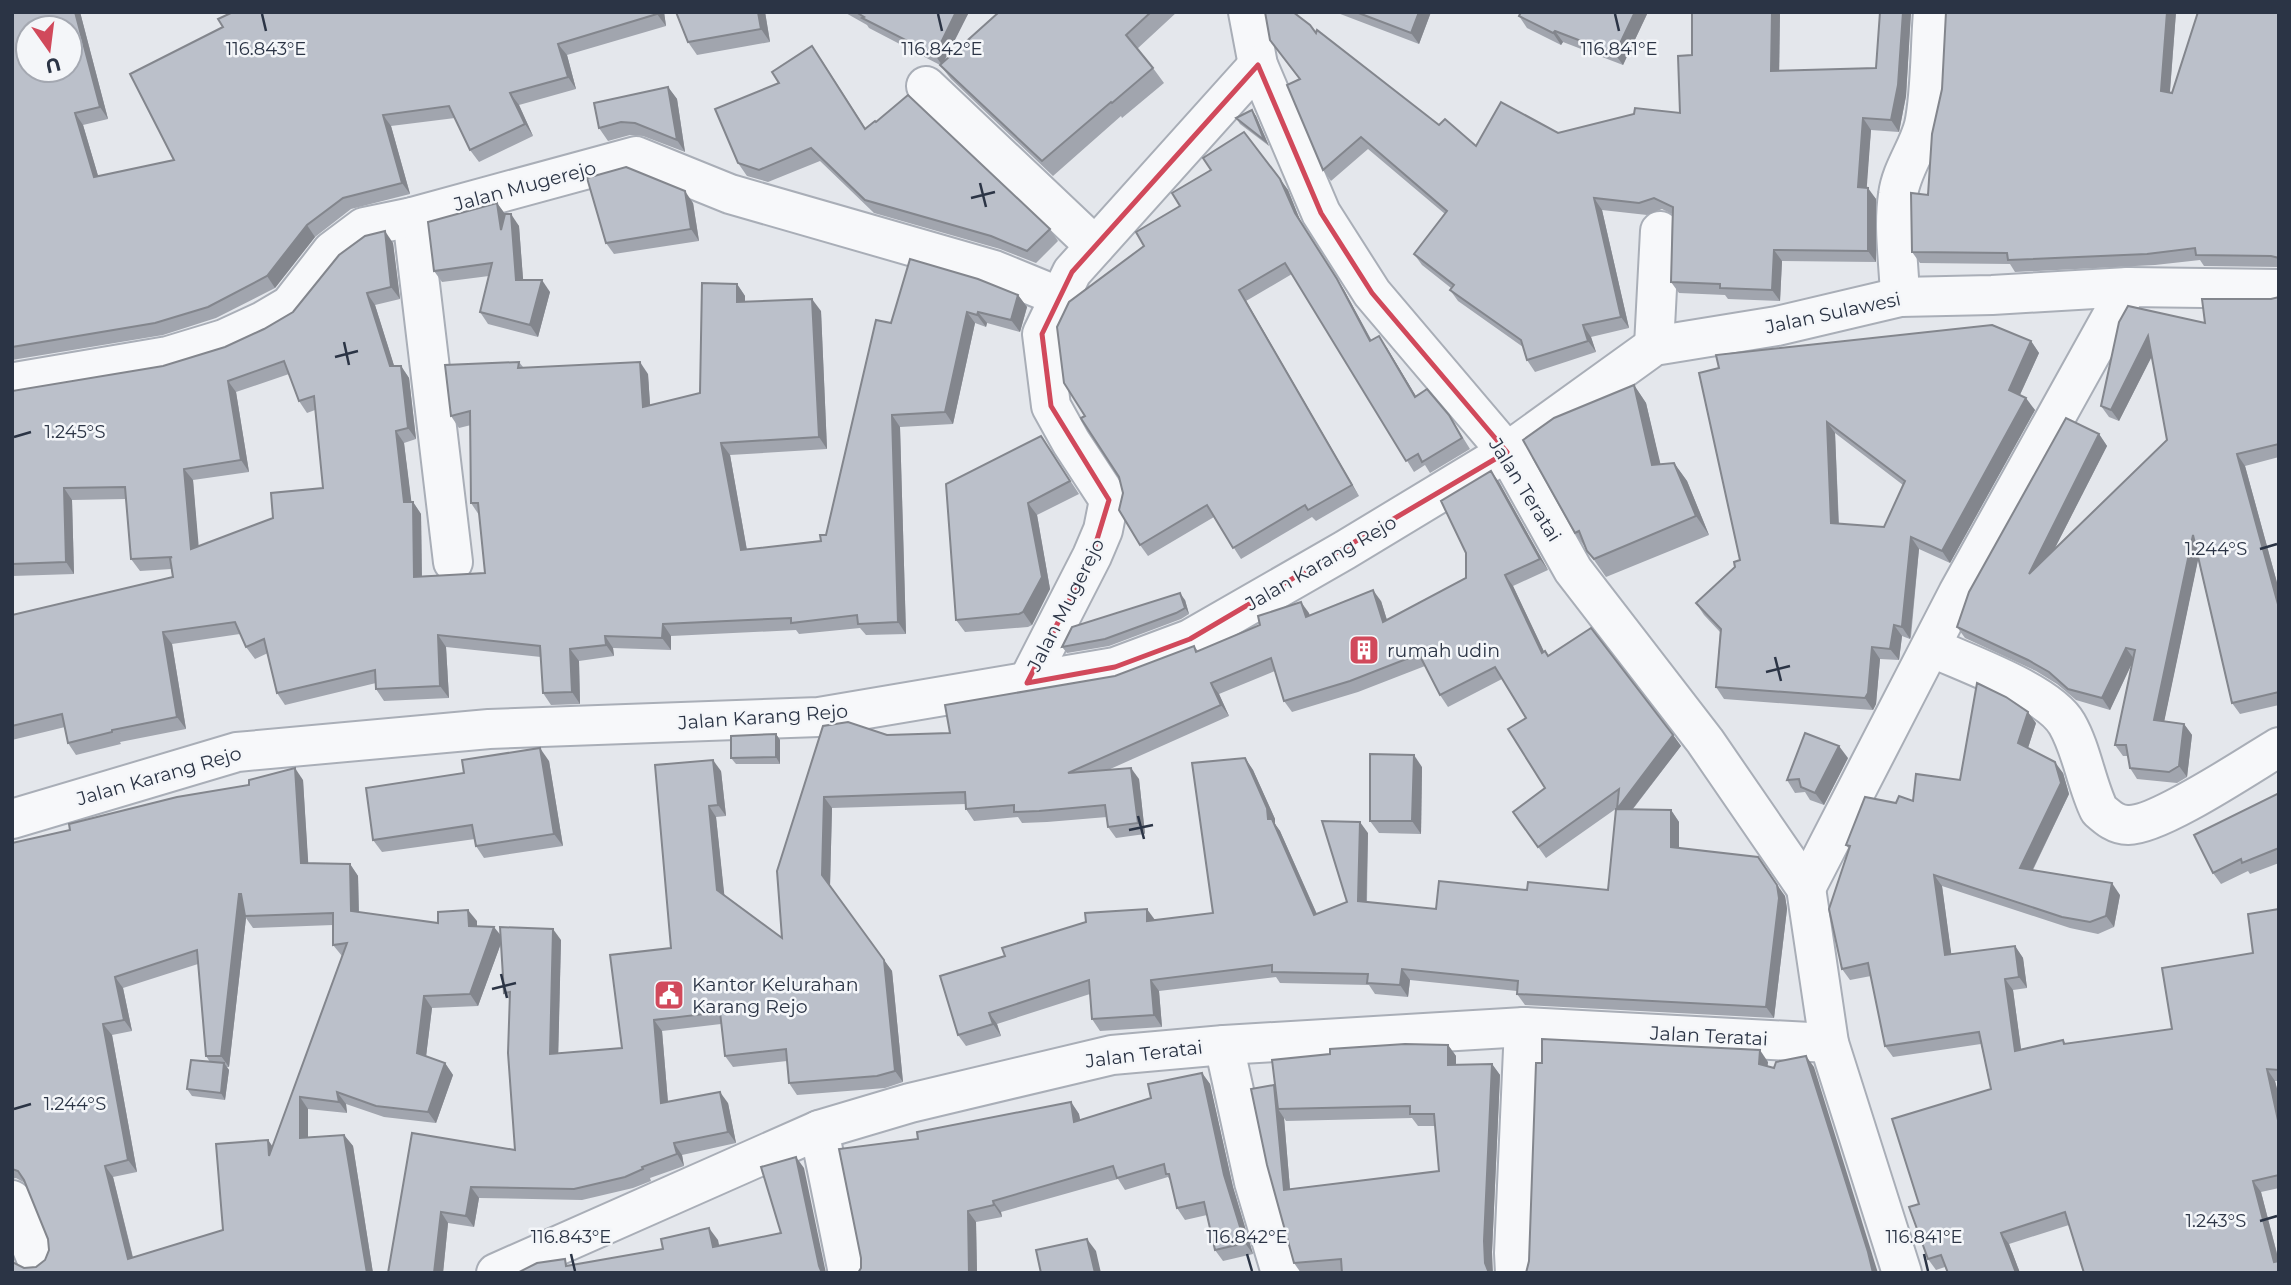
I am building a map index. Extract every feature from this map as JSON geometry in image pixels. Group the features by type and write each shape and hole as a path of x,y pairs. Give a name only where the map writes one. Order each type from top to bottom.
{"street":[{"name":"Jalan Teratai","path":"1248,12 1258,65 1321,213 1372,293 1507,452 1573,570 1705,741 1806,888 1829,1043 1902,1273"},
{"path":"1900,297 1896,216 1898,193 1918,146 1925,121 1933,12"},
{"name":"Jalan Mugerejo","path":"1027,683 1104,530 1110,500 1071,442 1051,406 1042,334 1072,272 1258,65"},
{"path":"926,86 1096,246"},
{"name":"Jalan Mugerejo","path":"15,382 168,356 225,339 290,305 332,251 364,227 412,217 636,156 730,194 994,270 1060,297"},
{"path":"412,217 453,562"},
{"path":"1654,346 1660,231"},
{"path":"1806,888 1931,647 2128,286"},
{"name":"Jalan Sulawesi","path":"1507,452 1654,346 1777,326 1900,297 1992,295 2128,286 2279,289"},
{"name":"Jalan Karang Rejo","path":"12,819 237,752 489,729 819,717 1115,667 1190,639 1507,452"},
{"path":"1931,647 2032,694 2058,711 2068,725 2099,810 2119,824 2130,825 2170,812 2279,747"},
{"name":"Jalan Teratai","path":"496,1273 819,1130 910,1103 1112,1055 1224,1045 1524,1027 1829,1043"},
{"path":"1515,1273 1524,1027"},
{"path":"1224,1045 1255,1182 1280,1273"},
{"path":"819,1130 848,1273"},
{"path":"14,1210 36,1258"}],"highlighted area":[{"path":"1258,65 1321,213 1372,293 1507,452 1190,639 1115,667 1027,683 1092,556 1109,500 1051,406 1042,334 1072,272"}],"building":[{"path":"12,12 75,12 14,14 14,84 84,84 84,46 100,107 75,113 94,177 174,160 130,74 223,27 218,19 233,12 657,12 558,44 568,77 510,93 525,124 470,150 449,106 383,115 402,183 343,198 307,225 267,276 208,307 155,323 12,347"},
{"path":"676,12 758,12 761,29 688,42"},
{"path":"856,12 956,12 935,55 862,18 864,17"},
{"path":"999,12 1151,12 1126,35 1153,68 1042,161 940,65"},
{"path":"1265,12 1293,12 1316,33 1317,30 1439,125 1445,119 1476,146 1501,102 1558,133 1634,114 1635,108 1680,113 1678,56 1692,55 1692,12 1772,12 1771,71 1876,68 1880,12 1903,12 1898,85 1891,120 1863,118 1858,187 1868,188 1868,251 1774,250 1772,290 1720,288 1720,284 1671,282 1673,207 1654,198 1639,203 1594,198 1621,317 1583,325 1588,341 1527,360 1521,340 1450,290 1454,285 1414,254 1447,211 1361,137 1323,170 1287,85 1300,79 1270,40"},
{"path":"1356,12 1419,12 1411,33"},
{"path":"1521,12 1635,12 1615,54 1555,31 1553,33 1519,16"},
{"path":"1946,12 2167,12 2161,91 2172,93 2198,12 2279,12 2279,258 2196,255 2195,248 2147,254 2008,260 2007,253 1912,252 1911,193 1928,195 1932,134 1942,89"},
{"path":"812,46 865,129 908,95 1050,229 1027,251 991,236 865,200 811,148 759,170 738,163 715,109 779,83 772,72"},
{"path":"668,87 677,140 635,123 621,122 599,128 594,103"},
{"path":"1252,110 1264,140 1236,118"},
{"path":"1244,132 1280,179 1295,213 1337,279 1370,341 1379,336 1415,397 1427,389 1449,415 1462,438 1422,462 1418,454 1406,461 1285,263 1239,290 1352,485 1308,510 1305,505 1233,548 1207,505 1140,545 1119,510 1123,493 1119,477 1082,420 1085,416 1064,383 1057,327 1069,302 1144,246 1136,232 1180,206 1172,193 1211,170 1203,158"},
{"path":"626,167 685,191 691,229 606,243 587,178"},
{"path":"497,203 501,230 505,214 511,214 516,280 542,280 530,325 480,312 492,263 434,271 428,222"},
{"path":"385,231 391,287 367,293 390,366 401,366 408,428 396,431 404,502 413,502 414,577 485,573 478,503 471,503 470,411 451,416 445,365 519,362 518,368 640,362 643,407 700,393 702,283 737,284 737,302 812,299 819,437 721,443 741,550 821,541 820,535 826,535 876,320 891,323 910,259 978,279 1018,295 1011,320 967,312 945,412 892,415 898,622 858,624 857,615 791,623 791,618 663,624 662,638 605,636 606,645 570,649 572,692 543,693 540,646 438,635 440,686 376,689 375,670 277,693 264,639 246,647 235,622 163,632 177,717 112,730 68,743 62,714 12,726 12,615 173,577 172,557 131,559 125,487 64,488 66,562 12,564 12,391 163,366 225,347 293,312 339,255 365,236","holes":["284,361 299,401 314,396 323,488 271,493 273,518 191,549 184,469 241,460 228,381"]},
{"path":"2279,297 2279,444 2237,454 2279,608 2279,692 2232,703 2193,535 2154,720 2184,724 2179,766 2169,772 2130,768 2126,745 2115,745 2135,650 2126,648 2102,698 2068,689 2049,672 2028,660 1957,627 1969,592 2066,418 2099,434 2029,574 2167,440 2148,336 2111,410 2101,406 2119,322 2128,306 2205,323 2202,299"},
{"path":"1992,325 2031,341 2009,390 2026,398 1942,551 1911,537 1902,627 1894,625 1890,649 1872,647 1868,693 1865,698 1716,687 1721,629 1696,603 1735,567 1734,562 1740,560 1699,373 1719,368 1716,355","holes":["1827,422 1905,481 1884,527 1831,523"]},
{"path":"1634,385 1652,465 1674,463 1696,516 1594,559 1587,551 1579,531 1575,533 1523,440 1554,418"},
{"path":"1041,436 1070,481 1028,503 1042,577 1023,612 1019,614 956,620 946,484"},
{"path":"1491,471 1540,559 1505,575 1542,653 1545,651 1548,656 1591,628 1673,735 1617,809 1619,789 1538,847 1513,812 1545,788 1508,729 1526,718 1495,667 1440,695 1419,654 1350,681 1284,701 1271,658 1211,683 1221,705 1068,773 1131,768 1138,823 1108,827 1105,805 1014,812 1014,805 966,809 965,792 824,797 822,875 884,960 895,1071 877,1076 789,1083 786,1049 725,1056 720,1012 654,1020 661,1103 720,1092 728,1132 674,1143 677,1154 642,1167 643,1169 625,1177 574,1189 471,1187 466,1216 441,1212 434,1273 388,1273 412,1133 515,1150 508,1053 510,992 504,993 500,927 553,929 550,1054 622,1048 610,955 671,948 655,765 713,760 718,805 709,806 717,890 782,938 777,871 823,726 848,722 887,735 950,733 945,705 1115,676 1194,646 1196,652 1260,625 1258,616 1301,602 1306,617 1373,590 1383,622 1466,578 1466,553 1441,501"},
{"path":"1180,593 1185,608 1176,613 1105,639 1062,647 1072,627"},
{"path":"1977,683 2006,697 2028,712 2018,743 2055,762 2061,783 2020,868 2112,883 2106,916 2090,922 2062,917 1934,875 1945,955 2015,946 2019,977 2005,979 2015,1051 2063,1040 2064,1044 2172,1029 2162,968 2253,953 2248,914 2279,909 2279,1070 2267,1069 2279,1125 2279,1175 2253,1181 2274,1262 2279,1261 2279,1273 2084,1273 2065,1212 2001,1233 2016,1273 1948,1273 1941,1255 1928,1259 1909,1207 1919,1204 1892,1119 1991,1089 1979,1032 1885,1046 1868,963 1842,969 1829,909 1850,846 1846,845 1865,797 1896,803 1899,796 1913,801 1916,774 1960,780"},
{"path":"1805,733 1839,746 1815,793 1801,787 1799,779 1787,780"},
{"path":"776,734 776,757 731,758 731,736"},
{"path":"540,748 554,834 476,846 472,825 373,840 366,788 464,773 462,760"},
{"path":"1370,754 1414,755 1412,821 1370,821"},
{"path":"1245,758 1267,808 1268,819 1272,819 1314,915 1347,902 1322,821 1360,822 1358,901 1436,909 1439,881 1527,890 1528,882 1608,890 1616,809 1671,810 1671,847 1758,857 1777,885 1779,898 1766,1007 1517,994 1518,981 1402,969 1400,985 1367,983 1368,974 1272,972 1272,965 1151,980 1154,1015 1092,1019 1089,980 989,1013 993,1024 958,1035 940,976 1005,956 1002,948 1086,922 1085,913 1147,909 1147,921 1213,913 1192,763"},
{"path":"295,768 301,863 350,864 351,911 438,923 438,912 468,910 469,926 494,927 470,994 424,996 417,1053 445,1063 428,1112 376,1106 337,1092 339,1102 300,1097 300,1138 344,1135 367,1273 12,1273 12,1261 24,1268 36,1267 45,1260 49,1250 48,1239 24,1180 18,1171 12,1169 12,843 70,830 69,824 177,797 249,785 249,780","holes":["241,894 245,916 333,913 333,945 347,943 269,1156 268,1140 216,1144 223,1230 128,1259 105,1166 128,1160 103,1024 124,1020 115,977 197,950 206,1056 221,1056"]},
{"path":"2279,793 2279,848 2242,863 2241,859 2213,873 2194,835"},
{"path":"1542,1039 1760,1050 1759,1064 1774,1068 1776,1062 1806,1056 1873,1273 1526,1273 1529,1261 1536,1063 1542,1063"},
{"path":"1405,1044 1448,1045 1448,1065 1492,1064 1484,1241 1485,1263 1489,1273 1342,1273 1341,1259 1294,1263 1267,1165 1251,1089 1274,1085 1284,1190 1439,1171 1434,1114 1410,1114 1410,1106 1278,1109 1272,1060 1330,1054 1330,1049"},
{"path":"191,1060 224,1063 221,1093 187,1089"},
{"path":"1202,1073 1224,1175 1245,1243 1215,1250 1204,1202 1177,1208 1164,1164 1117,1178 1113,1166 993,1201 994,1205 968,1211 969,1273 858,1273 861,1258 839,1149 918,1139 917,1132 1071,1102 1074,1122 1151,1098 1148,1084"},
{"path":"796,1157 822,1273 519,1273 537,1263 565,1259 566,1266 663,1249 661,1239 709,1228 713,1247 781,1233 761,1167"},
{"path":"1087,1239 1095,1273 1041,1273 1036,1250"}],"place":[{"name":"rumah udin","path":"1364,650"},
{"name":"Kantor Kelurahan Karang Rejo","path":"669,995"}]}
